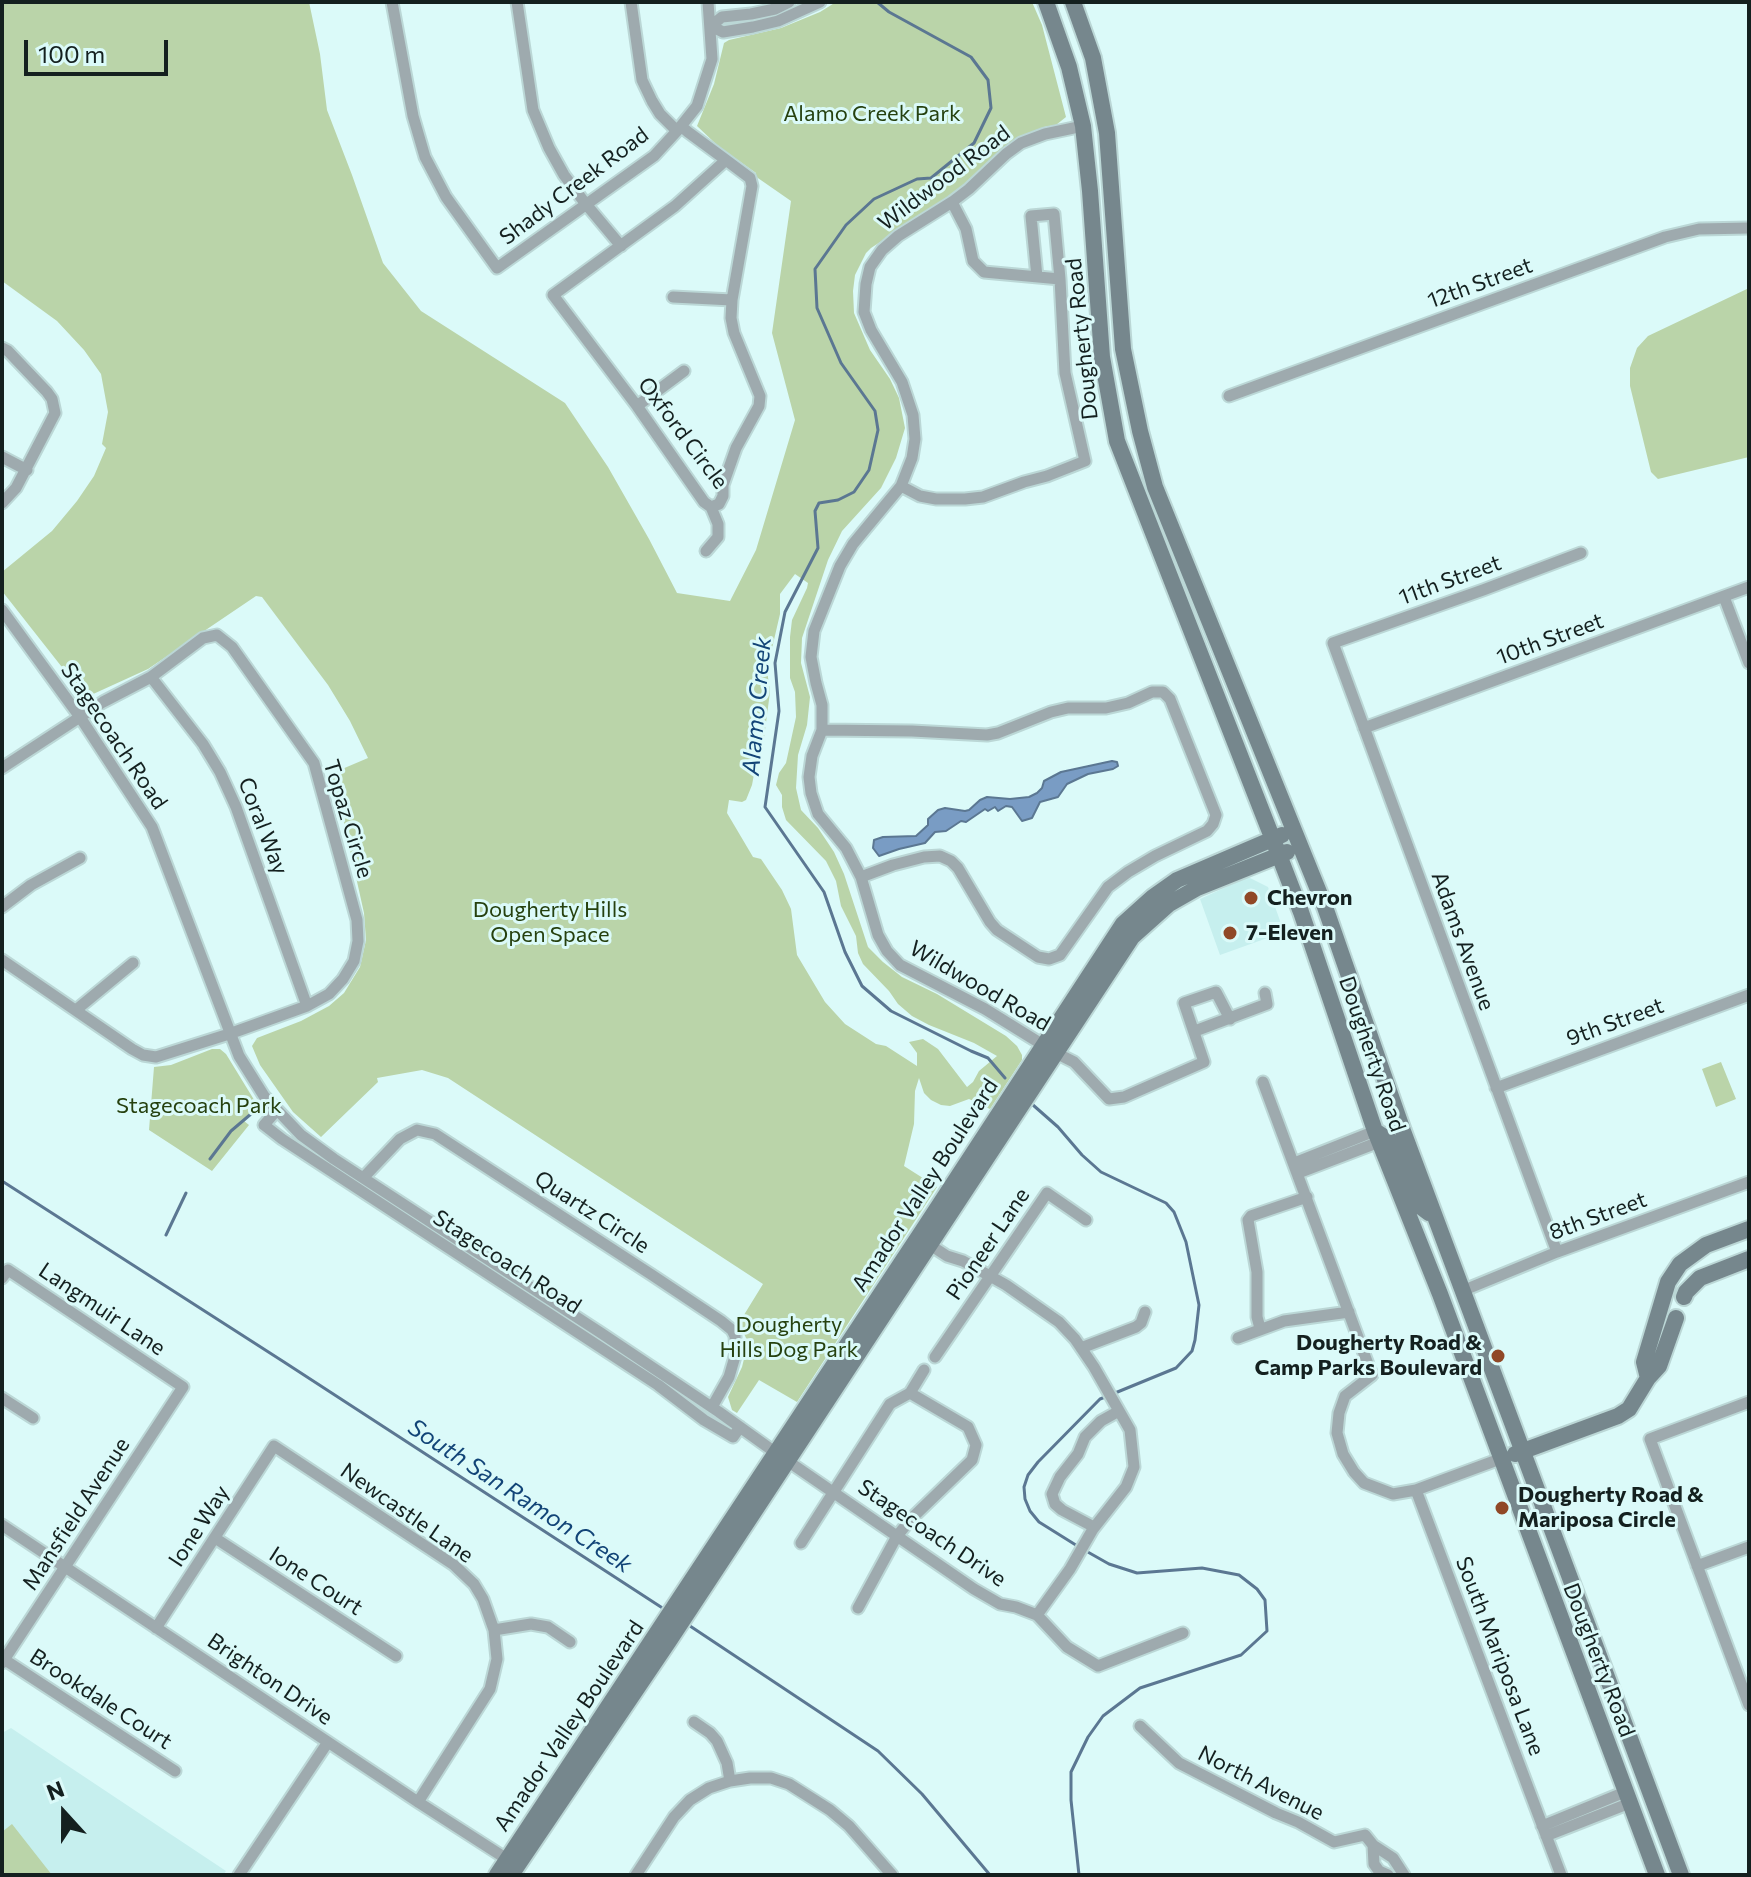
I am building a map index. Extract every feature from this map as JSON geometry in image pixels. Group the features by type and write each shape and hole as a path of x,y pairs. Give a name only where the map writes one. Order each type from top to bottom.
{"main road":[{"name":"Dougherty Road","path":"1046,2 1069,67 1083,126 1102,357 1117,441 1301,912 1377,1136 1440,1294 1657,1875"},
{"name":"Dougherty Road","path":"1073,2 1093,58 1107,133 1123,349 1155,487 1325,907 1435,1219 1681,1875"},
{"path":"1083,126 1094,140 1103,207 1114,232"},
{"name":"Amador Valley Boulevard","path":"497,1875 510,1869 663,1637 1049,1049 1123,924 1177,880 1293,830"},
{"name":"Amador Valley Boulevard","path":"1049,1049 1132,937 1159,912 1197,888 1300,847"},
{"path":"1377,1136 1394,1143 1413,1195 1435,1219"},
{"path":"1648,1378 1644,1362 1668,1282 1680,1264 1706,1245 1749,1229"},
{"path":"1684,1297 1700,1278 1749,1259"},
{"path":"1500,1459 1618,1416 1629,1409 1659,1366 1676,1318"}],"street":[{"name":"Shady Creek Road","path":"392,2 413,116 425,157 446,197 497,268 654,156 679,129 697,106 712,59 708,2"},
{"path":"517,2 533,110 549,148 564,175 621,246"},
{"name":"Oxford Circle","path":"631,2 642,80 660,114 679,129 726,160 750,178 752,186 731,318 734,333 760,396 759,406 736,448 723,485 723,496 719,504 711,507 704,502 637,406 553,295 675,206 726,160"},
{"path":"789,2 775,9 722,17 711,26 723,32 753,27 778,21 820,2"},
{"name":"Wildwood Road","path":"1083,126 1021,143 952,202 898,236 882,250 870,267 864,312 871,330 902,382 913,415 915,439 912,458 901,486 853,544 840,566 814,631 811,657 822,705 822,730 812,756 809,777 818,814 846,848 861,877 878,935 900,965 985,1009 1074,1062 1109,1099 1124,1097 1204,1062 1195,1031"},
{"path":"952,202 966,229 973,261 984,272 1060,279"},
{"path":"901,486 920,496 936,499 974,498 1085,461 1065,373 1054,214 1031,216 1037,277"},
{"name":"12th Street","path":"1229,396 1665,237 1699,229 1749,228"},
{"path":"673,297 732,300"},
{"path":"2,348 47,392 54,407 52,421 27,470 2,503"},
{"path":"637,406 684,371"},
{"path":"2,457 27,470"},
{"path":"706,551 718,537 718,524 711,507"},
{"name":"11th Street","path":"1333,643 1581,553"},
{"name":"10th Street","path":"1364,728 1749,587"},
{"path":"1724,597 1749,663"},
{"name":"Stagecoach Road","path":"2,610 80,717 152,827 229,1034 251,1077 277,1110 301,1135 364,1177 474,1265 712,1407 781,1457"},
{"name":"Topaz Circle","path":"2,768 103,702 151,677 203,638 217,635 232,647 314,763 357,920 358,941 354,961 329,994 307,1006 156,1057 132,1049 2,960"},
{"name":"Adams Avenue","path":"1333,643 1557,1252"},
{"name":"Coral Way","path":"151,677 203,744 231,795 307,1006"},
{"path":"822,730 987,735 1051,712 1068,708 1106,708 1128,703 1152,692 1163,692 1170,699 1216,815 1207,831 1155,856 1108,887 1060,955 1049,959 1038,957 997,930 958,868 940,856 893,865 861,877"},
{"path":"2,907 31,885 80,858"},
{"path":"76,1010 133,963"},
{"path":"1230,1019 1216,992 1184,1003 1195,1031 1230,1019 1267,1004 1265,993"},
{"name":"9th Street","path":"1496,1088 1749,995"},
{"path":"1263,1082 1372,1375 1345,1396 1339,1413 1337,1433 1343,1454 1354,1472 1364,1483 1393,1494 1416,1490 1500,1459"},
{"name":"Stagecoach Road","path":"277,1110 264,1125 481,1254 598,1338 704,1420 733,1437 740,1427"},
{"name":"Quartz Circle","path":"364,1177 400,1139 417,1130 435,1134 652,1275 721,1321 735,1336 736,1353 729,1377 712,1407"},
{"path":"1296,1168 1377,1136"},
{"name":"8th Street","path":"1462,1291 1557,1252 1749,1182"},
{"name":"Pioneer Lane","path":"935,1357 1047,1193 1086,1220"},
{"path":"1260,1328 1257,1317 1257,1272 1248,1220 1251,1216 1307,1197"},
{"path":"924,1240 947,1256 963,1261 1006,1285 1059,1322 1096,1370 1130,1430 1134,1467 1126,1487 1093,1530 1037,1615"},
{"path":"474,1265 481,1254"},
{"name":"Langmuir Lane","path":"2,1278 8,1270 183,1387"},
{"path":"1081,1348 1136,1327 1145,1312"},
{"path":"1238,1338 1284,1321 1349,1312"},
{"path":"801,1543 890,1404 910,1393 924,1370"},
{"name":"Mansfield Avenue","path":"4,1661 183,1387"},
{"path":"858,1608 897,1536 972,1460 976,1445 968,1427 910,1393"},
{"path":"2,1398 33,1418"},
{"path":"1749,1402 1650,1439 1747,1692 1749,1705"},
{"path":"1093,1530 1055,1504 1052,1494 1060,1477 1078,1454 1085,1437 1118,1409"},
{"name":"Ione Way","path":"156,1628 274,1446"},
{"name":"Newcastle Lane","path":"274,1446 454,1565 474,1584 483,1599 494,1630 497,1659 490,1689 418,1802"},
{"name":"Stagecoach Drive","path":"781,1457 974,1589 1000,1604 1037,1615 1067,1647 1098,1666 1183,1633"},
{"name":"South Mariposa Lane","path":"1416,1490 1561,1875"},
{"name":"Brighton Drive","path":"2,1525 418,1802 510,1869"},
{"name":"Ione Court","path":"215,1538 396,1656"},
{"path":"1697,1566 1749,1547"},
{"path":"494,1630 531,1624 548,1627 570,1642"},
{"name":"Brookdale Court","path":"4,1661 175,1771"},
{"path":"694,1722 717,1741 727,1763 730,1781"},
{"name":"North Avenue","path":"1140,1726 1179,1763 1276,1813 1334,1842 1365,1835 1373,1845"},
{"path":"239,1875 328,1742"},
{"path":"636,1875 674,1817 690,1800 709,1788 730,1781 771,1778 789,1784 830,1810 849,1826 891,1875"},
{"path":"1544,1831 1628,1798"},
{"path":"1373,1845 1374,1864 1379,1871 1388,1875"},
{"path":"1373,1845 1393,1858 1404,1875"}],"shaded area":[{"path":"1248,877 1268,887 1284,932 1220,955 1200,899"},
{"path":"11,1728 226,1871 223,1875 2,1875 2,1733"}],"green space":[{"name":"Dougherty Hills Open Space","path":"2,2 309,2 327,110 383,263 421,311 565,403 608,467 677,593 730,601 756,550 795,420 772,333 791,201 755,176 756,173 718,146 697,126 714,84 724,43 781,28 836,2 1032,2 1042,25 1066,117 1056,125 1044,127 1007,147 951,196 871,248 855,275 854,313 870,350 899,398 905,428 896,458 881,488 842,531 828,560 802,638 801,663 810,697 807,725 798,755 796,788 801,810 818,828 844,874 868,947 902,977 937,994 1006,1036 1017,1046 1022,1060 990,1109 969,1099 950,1106 941,1105 924,1093 919,1078 915,1091 914,1124 904,1166 937,1187 797,1402 759,1380 737,1413 732,1410 728,1397 746,1351 746,1338 739,1323 763,1284 448,1078 422,1070 377,1078 378,1082 321,1137 293,1112 260,1065 252,1046 257,1038 329,1006 344,993 360,967 366,940 364,913 344,823 328,775 368,758 328,685 262,597 256,596 148,669 91,695 82,692 76,685 2,591 2,572 52,531 94,476 106,448 102,444 108,412 101,374 84,350 57,321 2,281","holes":["795,574 808,583 792,620 790,678 795,692 796,717 786,763 776,785 782,795 786,820 826,861 836,881 841,906 856,936 863,964 898,1004 929,1025 997,1056 979,1071 967,1087 938,1049 923,1039 909,1042 917,1053 917,1066 845,1024 825,1002 797,955 791,909 782,890 761,859 753,857 727,813 729,800 746,800 764,738 770,692 767,670 780,614 780,594"]},
{"path":"1749,288 1749,457 1658,479 1651,472 1630,386 1630,368 1637,348 1648,336"},
{"name":"Stagecoach Park","path":"212,1049 220,1049 226,1054 256,1103 244,1121 249,1125 212,1171 149,1130 154,1067 171,1065"},
{"path":"1721,1062 1736,1099 1716,1107 1702,1069"},
{"path":"12,1824 52,1875 3,1875 2,1832"}],"water":[{"path":"1117,762 1118,766 1088,774 1067,784 1058,797 1040,802 1032,818 1022,821 1012,807 1006,806 998,811 995,807 988,811 985,809 946,831 935,832 925,843 879,856 873,848 874,840 883,837 916,836 938,810 969,810 987,797 1029,797 1042,788 1044,781 1061,772"}],"waterway":[{"name":"Alamo Creek","path":"877,2 889,12 971,57 988,80 991,108 974,143 931,178 917,179 874,199 846,225 815,269 817,308 841,363 875,411 878,430 869,470 854,492 838,500 819,503 815,511 818,548 785,612 775,663 779,711 765,807 824,892 845,952 862,986 891,1011 988,1058 1005,1078"},
{"name":"Alamo Creek","path":"1033,1105 1101,1172 1166,1203 1174,1212 1186,1242 1199,1305 1192,1351 1176,1368 1115,1393"},
{"path":"210,1159 231,1131 258,1108"},
{"name":"South San Ramon Creek","path":"2,1181 664,1609"},
{"path":"166,1235 186,1193"},
{"name":"Alamo Creek","path":"1079,1547 1039,1522 1030,1511 1024,1487 1038,1462 1100,1399 1108,1396"},
{"name":"Alamo Creek","path":"1079,1875 1071,1772 1088,1737 1103,1716 1140,1688 1241,1655 1267,1631 1265,1600 1239,1575 1202,1568 1137,1573 1109,1564 1086,1551"},
{"name":"South San Ramon Creek","path":"687,1624 878,1751 922,1794 990,1875"}],"place":[{"name":"Chevron","path":"1251,898"},
{"name":"7-Eleven","path":"1230,933"},
{"name":"Dougherty Road & Camp Parks Boulevard","path":"1498,1356"},
{"name":"Dougherty Road & Mariposa Circle","path":"1502,1508"}],"park label":[{"name":"Alamo Creek Park","path":"872,114"},
{"name":"Dougherty Hills Dog Park","path":"789,1338"}]}
